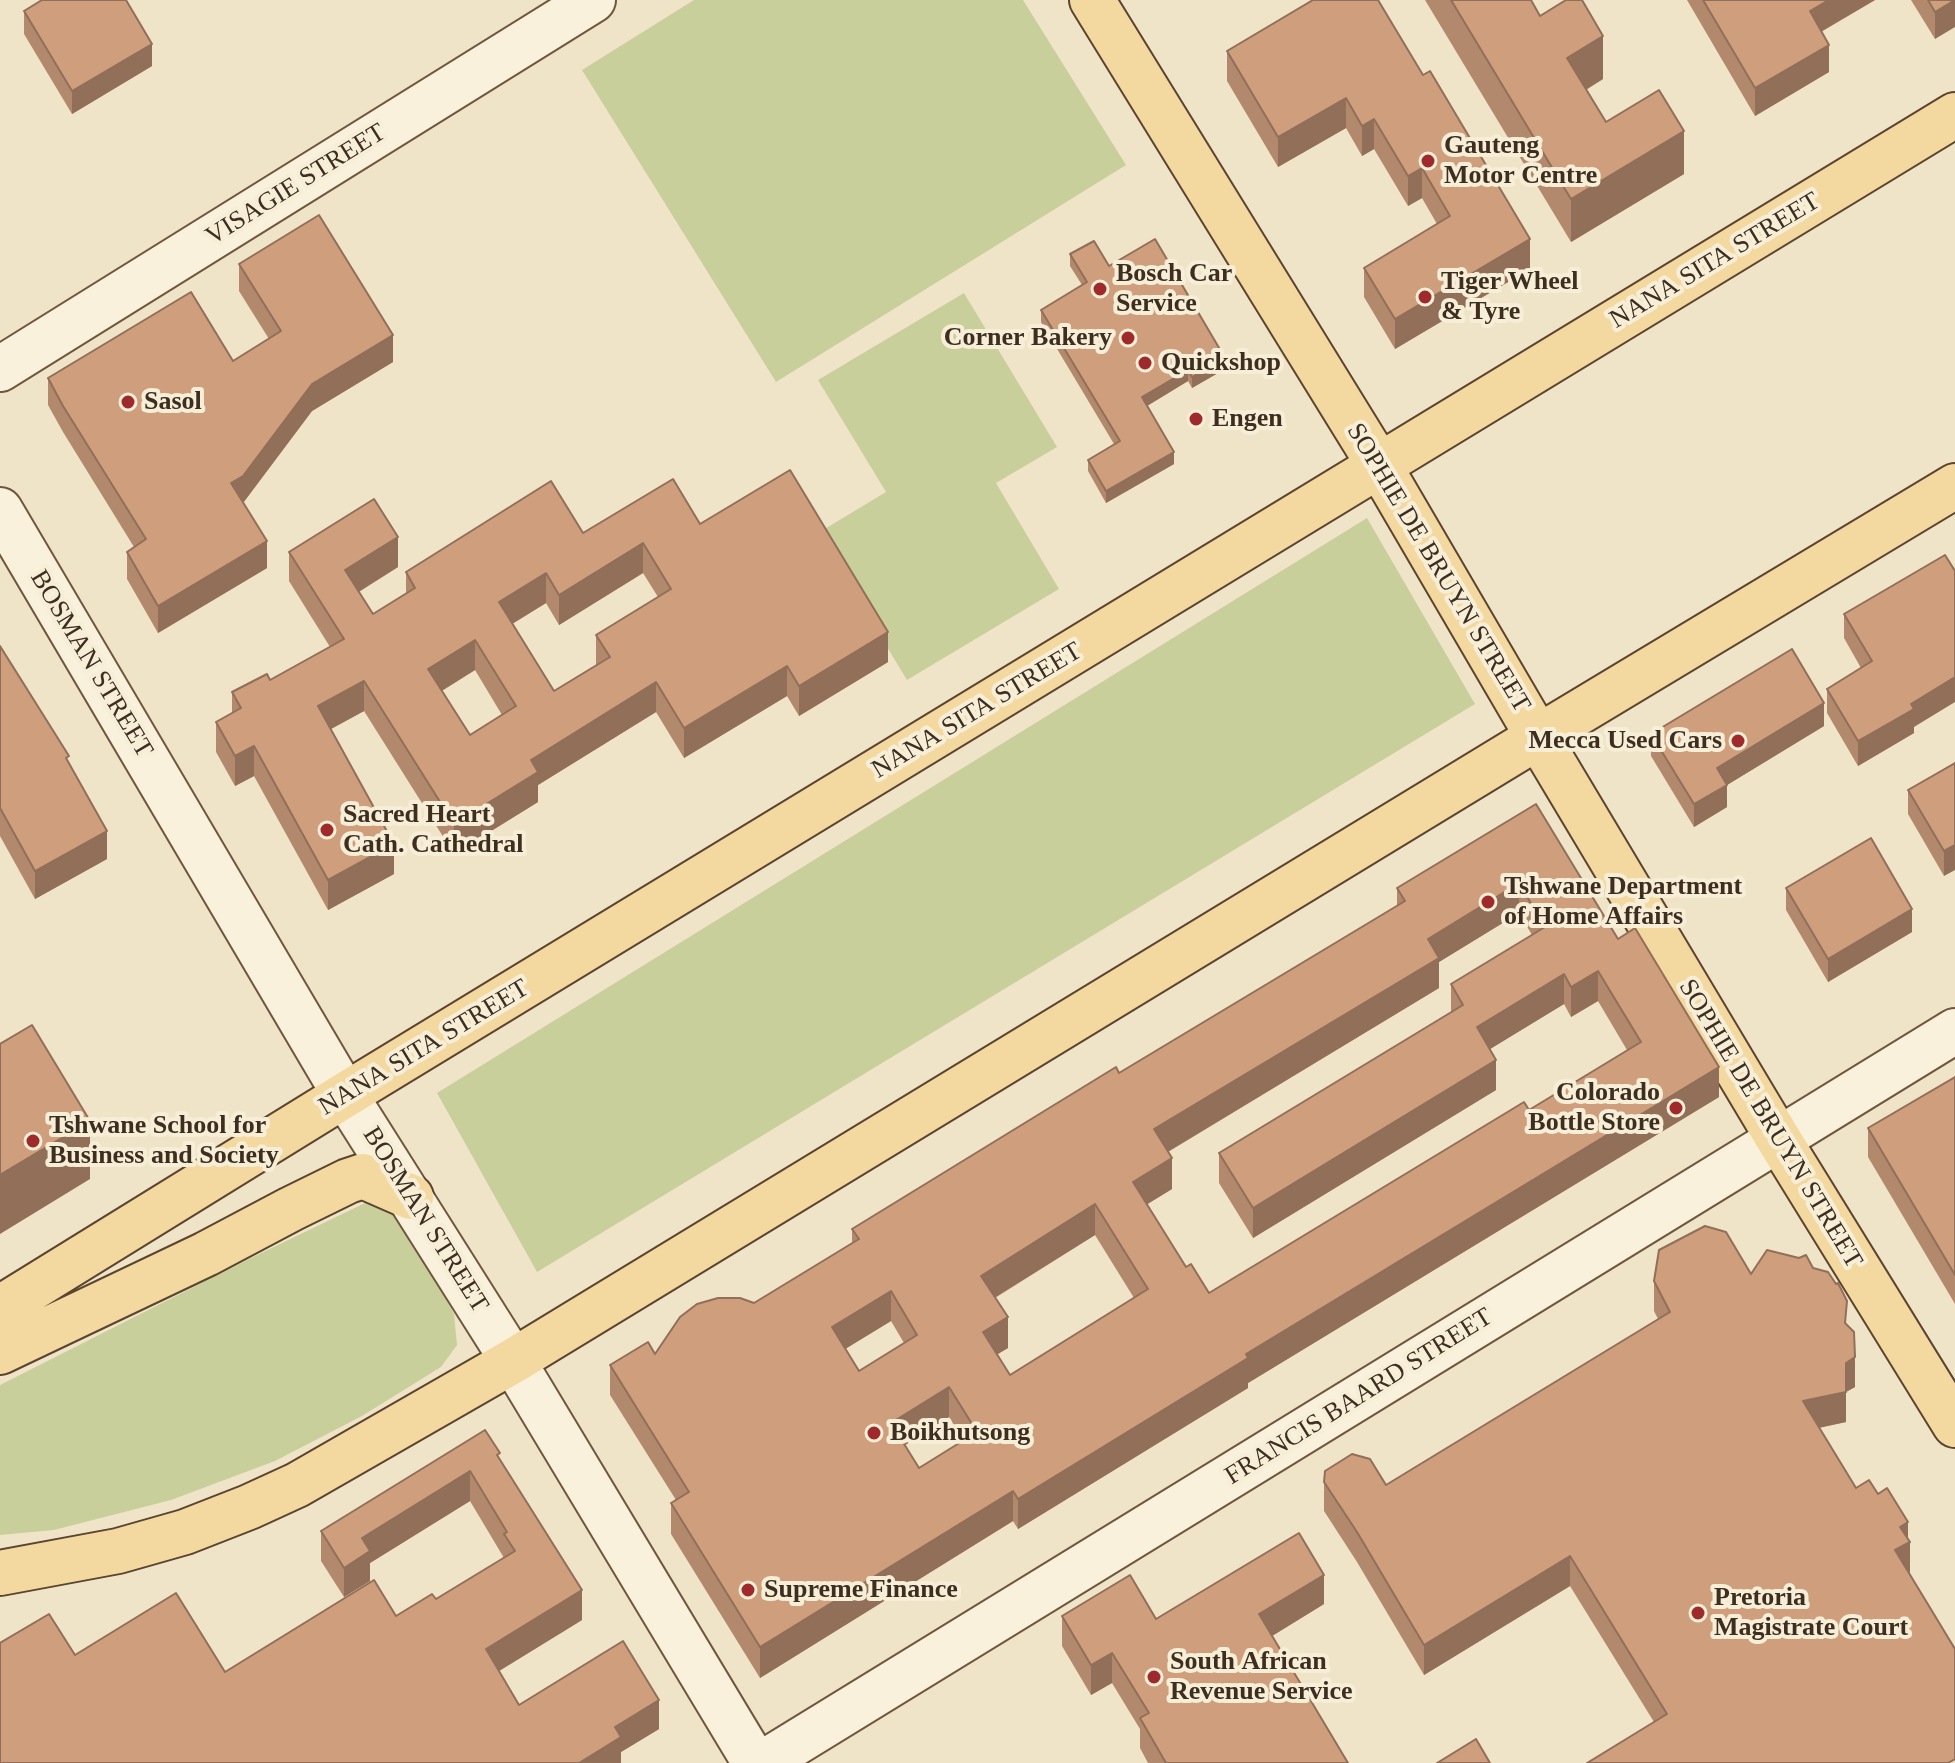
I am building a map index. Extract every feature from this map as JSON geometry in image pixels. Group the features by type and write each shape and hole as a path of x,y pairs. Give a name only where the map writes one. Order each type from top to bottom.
{"main road":[{"name":"SOPHIE DE BRUYN STREET","path":"1092,0 1379,465 1779,1140 1955,1425"},
{"name":"NANA SITA STREET","path":"0,1308 1955,115"},
{"path":"1816,200 1955,142"},
{"path":"0,1573 118,1551 185,1532 297,1485 513,1361 1955,486"},
{"path":"0,1352 206,1254 348,1181 363,1176 411,1197"}],"street":[{"name":"VISAGIE STREET","path":"0,369 593,0"},
{"name":"BOSMAN STREET","path":"0,510 345,1095 513,1361 755,1763"},
{"name":"FRANCIS BAARD STREET","path":"763,1763 1955,1031"}],"green space":[{"path":"694,0 1023,0 1126,165 776,382 582,70"},
{"path":"964,293 1057,447 996,483 1059,589 907,680 818,533 886,492 818,380"},
{"path":"1367,518 1475,704 537,1272 437,1093"},
{"path":"365,1203 392,1211 410,1233 454,1314 457,1345 441,1367 362,1416 275,1461 171,1500 54,1530 0,1535 0,1385"}],"building":[{"path":"42,0 126,0 152,44 72,91 24,11"},
{"path":"1313,0 1378,0 1423,75 1430,71 1530,239 1395,319 1364,268 1450,216 1422,168 1408,176 1374,119 1362,126 1346,98 1278,137 1227,51"},
{"path":"1451,0 1531,0 1540,16 1566,0 1582,0 1603,36 1567,58 1606,122 1659,90 1684,131 1571,199"},
{"path":"1703,0 1829,0 1810,11 1829,45 1755,88"},
{"path":"1928,0 1955,0 1935,12"},
{"path":"319,215 393,335 312,384 243,476 231,483 267,541 158,606 127,552 146,539 48,378 191,292 233,361 281,331 239,264"},
{"path":"1155,239 1225,358 1192,377 1188,370 1142,397 1174,452 1106,491 1088,460 1120,441 1041,310 1087,282 1070,254 1094,241 1109,266"},
{"path":"790,470 888,632 799,686 787,666 684,728 656,682 531,760 538,772 454,824 364,681 318,706 394,844 328,880 254,746 235,756 216,722 241,708 232,692 267,674 270,680 344,639 289,552 374,499 398,537 345,570 373,614 415,588 406,572 551,481 583,533 673,479 700,524","holes":["643,543 671,589 596,635 610,657 554,691 499,602 546,573 559,595","475,640 516,706 470,735 428,669"]},
{"path":"1945,555 1955,571 1955,677 1911,704 1914,709 1858,741 1827,689 1872,661 1844,614"},
{"path":"0,646 69,756 66,758 107,831 35,871 0,808"},
{"name":"Mecca Used Cars","path":"1792,649 1824,703 1717,768 1727,785 1694,804 1651,734"},
{"path":"1955,763 1955,845 1944,851 1908,790"},
{"path":"1536,804 1618,939 1635,928 1719,1067 1246,1354 1248,1358 1018,1499 1013,1491 760,1647 671,1503 689,1492 610,1365 648,1342 655,1354 680,1317 697,1304 718,1298 740,1298 754,1303 859,1239 852,1229 1116,1067 1119,1073 1405,901 1397,888","holes":["1519,883 1545,927 1451,984 1463,1005 1219,1153 1253,1208 1496,1060 1477,1027 1564,974 1571,987 1598,971 1641,1042 1529,1110 1524,1102 1209,1293 1191,1264 1186,1267 1133,1182 1172,1158 1154,1129 1439,958 1428,939","1095,1204 1148,1289 1010,1375 983,1332 1008,1317 981,1276","891,1291 917,1335 859,1371 832,1327","949,1387 977,1432 919,1468 891,1423"]},
{"path":"1871,838 1912,909 1828,959 1786,888"},
{"path":"32,1025 90,1121 0,1175 0,1044"},
{"path":"1955,1077 1955,1275 1868,1128"},
{"path":"1705,1226 1726,1232 1751,1274 1767,1250 1799,1258 1806,1255 1813,1268 1828,1272 1838,1283 1847,1301 1845,1323 1854,1332 1855,1357 1846,1363 1846,1392 1803,1401 1856,1488 1869,1480 1878,1494 1887,1488 1908,1522 1900,1527 1910,1542 1895,1550 1955,1649 1955,1759 1948,1763 1587,1763 1667,1714 1570,1556 1424,1645 1324,1482 1325,1471 1352,1454 1370,1459 1386,1485 1670,1312 1654,1281 1659,1250"},
{"path":"485,1430 500,1453 497,1455 582,1590 486,1649 519,1705 623,1641 659,1700 615,1727 621,1737 579,1763 0,1763 0,1643 49,1614 75,1655 176,1593 225,1672 374,1580 396,1616 432,1594 436,1599 515,1551 470,1471 362,1538 370,1551 344,1568 321,1531"},
{"path":"1299,1533 1324,1575 1259,1614 1348,1763 1166,1763 1140,1718 1149,1713 1112,1653 1091,1665 1062,1616 1130,1575 1156,1619"},
{"path":"1476,1739 1490,1763 1437,1763"}],"place":[{"name":"Gauteng Motor Centre","path":"1428,161"},
{"name":"Bosch Car Service","path":"1100,289"},
{"name":"Tiger Wheel & Tyre","path":"1425,297"},
{"name":"Corner Bakery","path":"1128,338"},
{"name":"Quickshop","path":"1145,363"},
{"name":"Sasol","path":"128,402"},
{"name":"Engen","path":"1196,419"},
{"name":"Mecca Used Cars","path":"1738,741"},
{"name":"Sacred Heart Cath. Cathedral","path":"327,830"},
{"name":"Tshwane Department of Home Affairs","path":"1488,902"},
{"name":"Colorado Bottle Store","path":"1676,1108"},
{"name":"Tshwane School for Business and Society","path":"33,1141"},
{"name":"Boikhutsong","path":"874,1433"},
{"name":"Supreme Finance","path":"748,1590"},
{"name":"Pretoria Magistrate Court","path":"1698,1613"},
{"name":"South African Revenue Service","path":"1154,1677"}]}
